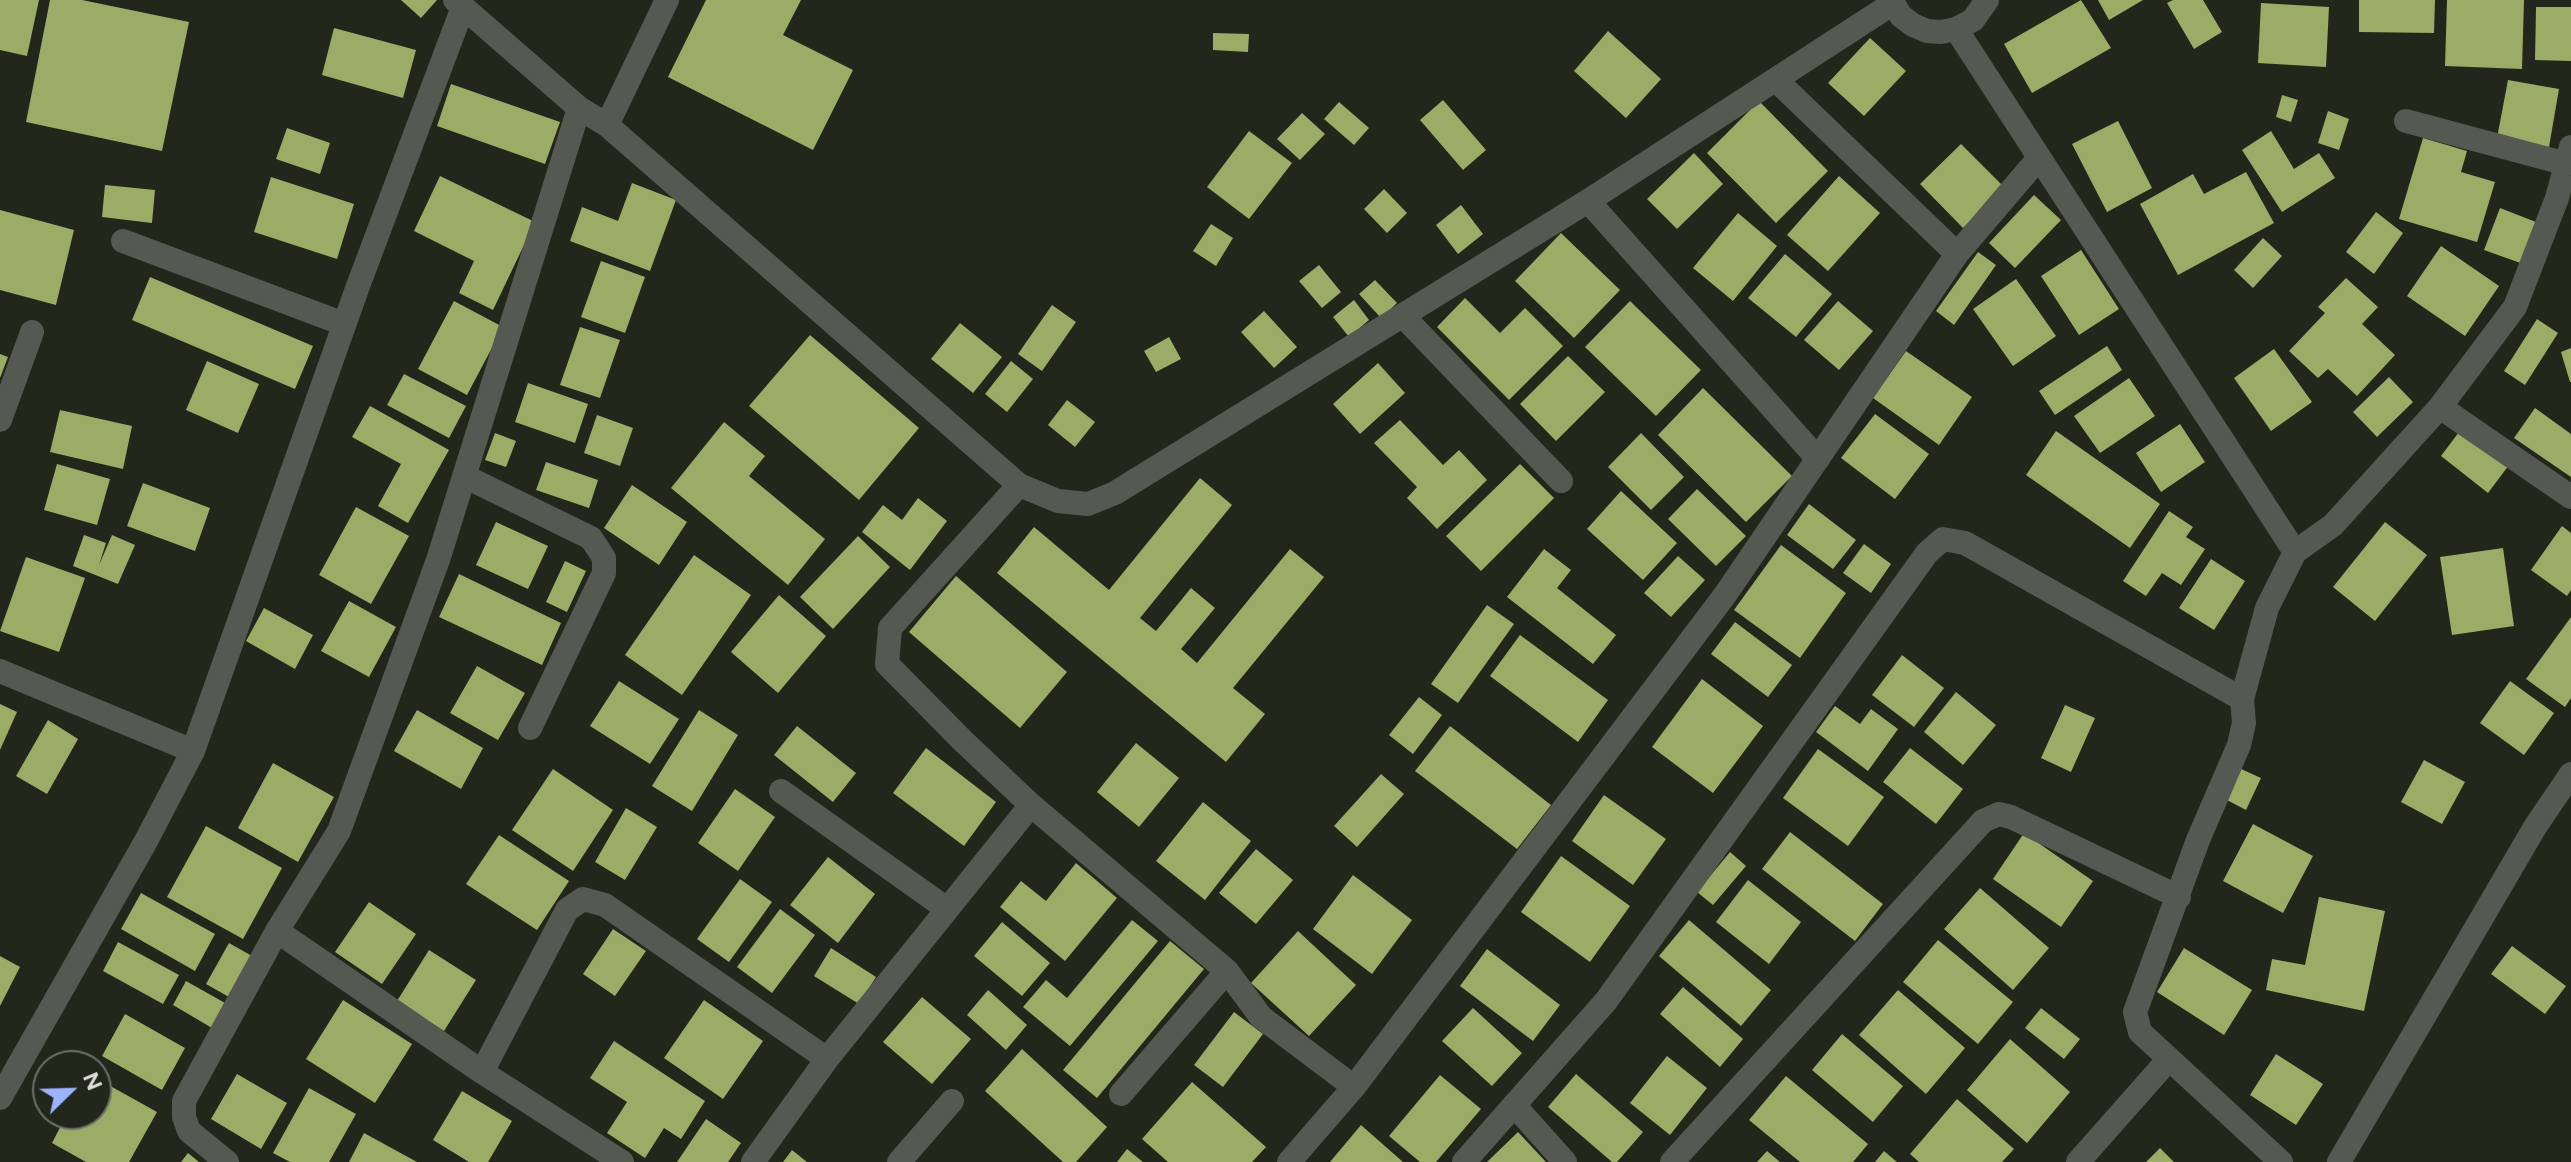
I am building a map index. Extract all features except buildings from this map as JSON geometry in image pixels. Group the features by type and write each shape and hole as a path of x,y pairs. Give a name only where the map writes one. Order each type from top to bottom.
{"street":[{"path":"607,125 667,0"},
{"path":"0,1098 146,841 193,751 459,4 579,108 607,125 1019,485 1058,501 1088,504 1115,493 1588,201 1891,2 1901,16 1927,31 1956,29 1973,20 1987,0"},
{"path":"1956,29 2295,552"},
{"path":"1776,80 1957,254"},
{"path":"227,1162 189,1131 184,1117 184,1101 277,931 339,831 438,560 579,108"},
{"path":"2281,1162 2140,1032 2135,1012 2198,840 2239,745 2244,723 2242,699 2267,608 2295,552 2333,525 2440,407 2515,307 2557,198 2569,156 2406,121"},
{"path":"1289,1162 1354,1087 1725,595 1957,254 2038,159"},
{"path":"1588,201 1818,459"},
{"path":"123,241 344,324"},
{"path":"1403,316 1561,481"},
{"path":"0,420 32,332"},
{"path":"2440,407 2571,497"},
{"path":"464,476 591,538 604,558 604,573 530,728"},
{"path":"1019,485 890,628 887,664 1031,805 1227,971 1261,1017 1354,1087"},
{"path":"1464,1162 1606,1001 1927,553 1943,539 1965,543 2242,699"},
{"path":"0,671 193,751"},
{"path":"2339,1162 2535,827 2571,774"},
{"path":"781,791 947,909"},
{"path":"753,1162 827,1059 1031,805"},
{"path":"1672,1162 1983,821 1999,814 2011,817 2179,897"},
{"path":"482,1072 567,910 583,899 605,905 827,1059"},
{"path":"277,931 482,1072 622,1162"},
{"path":"1121,1094 1227,971"},
{"path":"2078,1162 2169,1059"},
{"path":"899,1162 952,1101"},
{"path":"1514,1105 1565,1162"}]}
